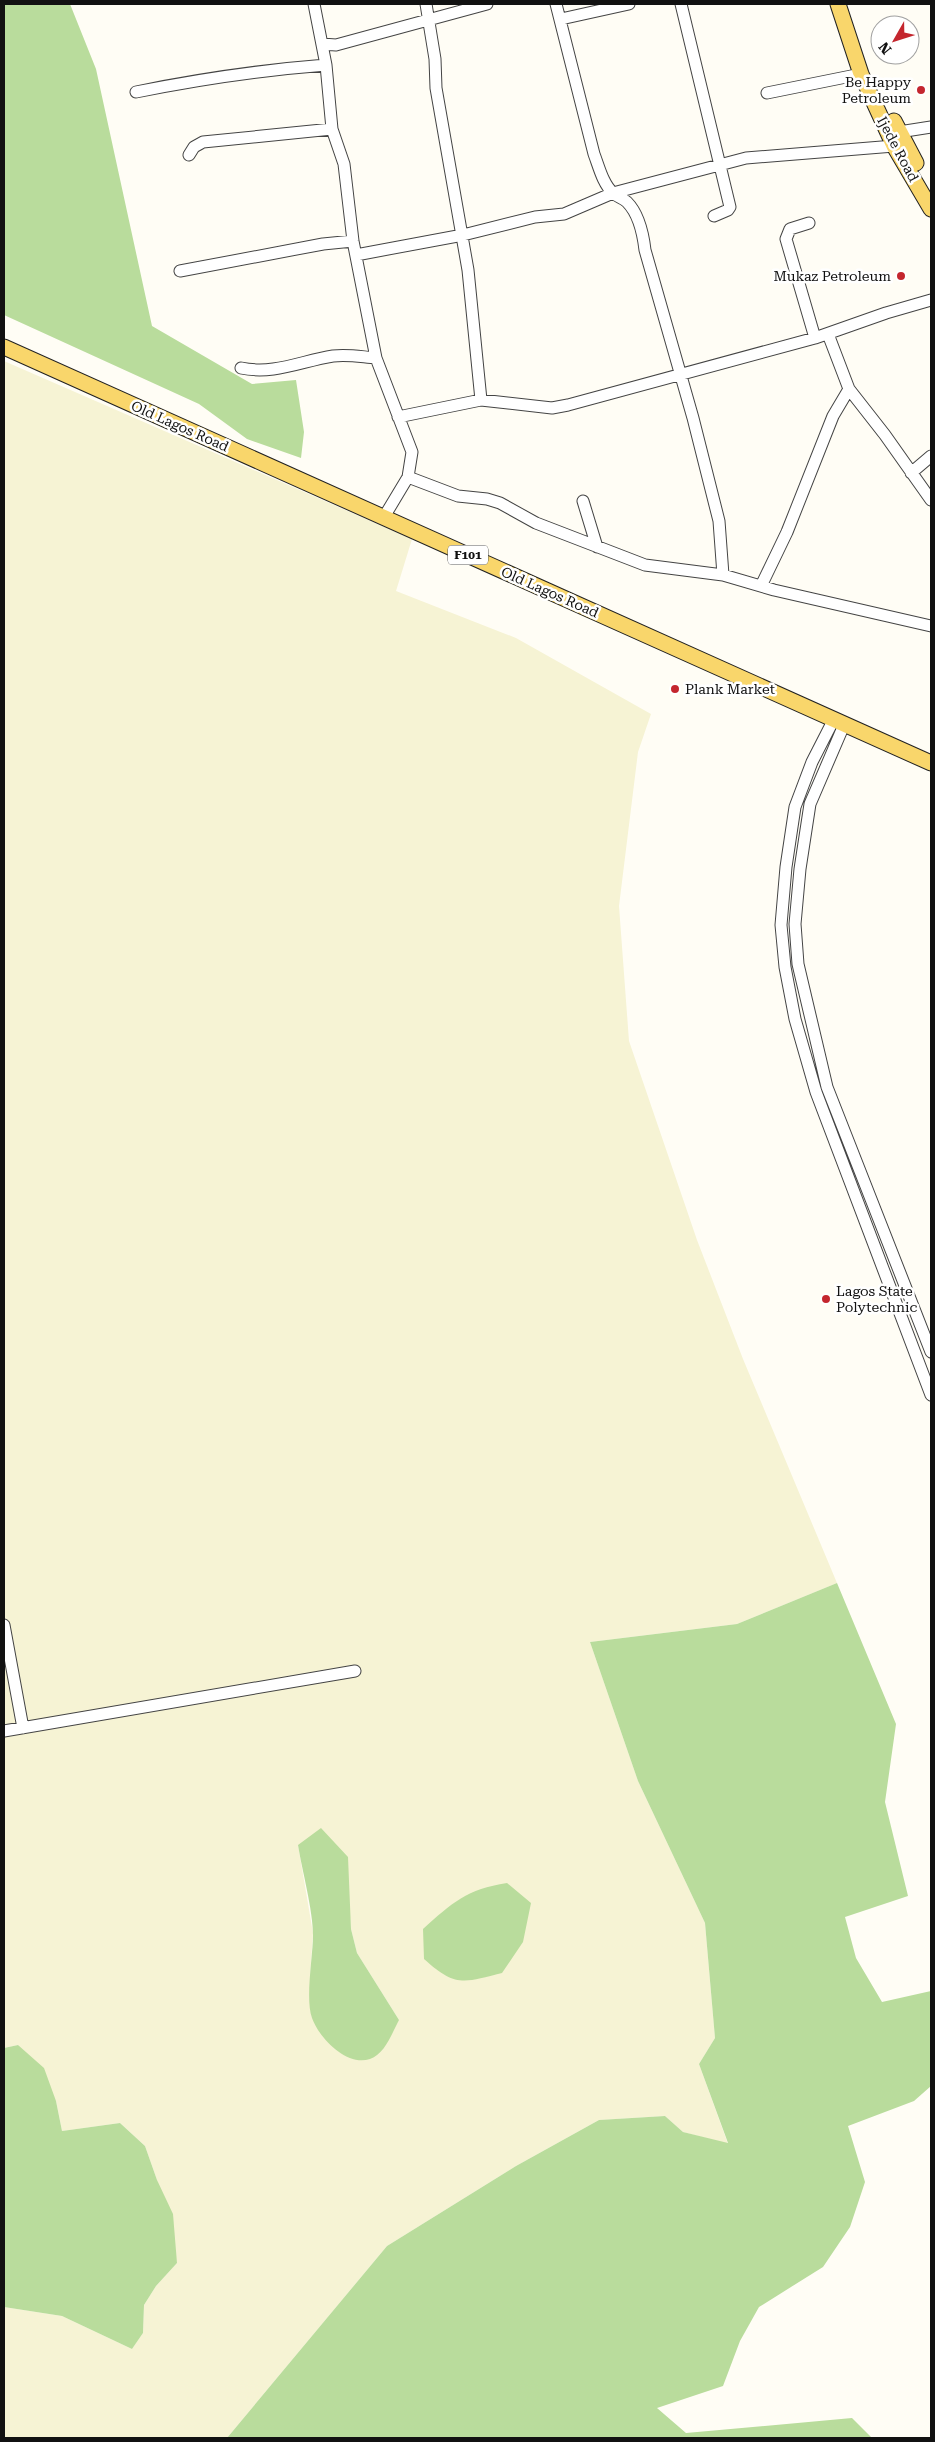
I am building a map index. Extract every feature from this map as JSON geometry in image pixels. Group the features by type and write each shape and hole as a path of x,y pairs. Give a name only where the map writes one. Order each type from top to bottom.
{"main road":[{"name":"Ijede Road","path":"838,4 861,74 931,209"},
{"name":"Ijede Road","path":"849,4 871,72 896,139 931,190"},
{"name":"Old Lagos Road","path":"4,347 931,762"}],"street":[{"path":"314,4 326,65 332,129 344,164 353,241 376,358 412,452 408,477 384,517"},
{"path":"426,4 436,59 436,88 463,236 481,400"},
{"path":"322,44 336,45 487,4"},
{"path":"556,4 594,154 602,178 613,193 625,200 634,210 638,220 679,374 693,418 719,521 723,574"},
{"path":"561,19 629,4"},
{"path":"681,4 730,207 728,210 714,216"},
{"path":"136,92 198,79 326,65"},
{"path":"767,93 861,74"},
{"path":"356,256 463,236 535,216 564,214 613,193 719,164 754,157 896,139 931,127"},
{"path":"189,155 194,147 203,142 332,129"},
{"path":"809,222 790,229 786,239 815,338"},
{"path":"180,272 323,244 353,241"},
{"path":"398,417 481,400 552,408 568,405 815,338 886,313 931,300"},
{"path":"828,334 849,389 931,500"},
{"path":"241,368 268,371 333,356 348,355 376,358"},
{"path":"761,586 787,532 834,416 849,389"},
{"path":"912,473 931,456"},
{"path":"408,477 458,496 487,499 500,503 536,523 645,566 723,574 761,586 931,626"},
{"path":"583,501 597,547"},
{"path":"839,722 810,804 795,924 798,964 827,1087 931,1352"},
{"path":"839,722 812,762 795,807 786,867 781,925 785,966 795,1019 816,1092 931,1395"},
{"path":"4,1625 23,1728"},
{"path":"4,1731 355,1671"}],"shaded area":[{"path":"4,361 412,539 396,591 516,638 651,714 638,752 619,906 629,1041 697,1240 743,1359 837,1583 737,1624 590,1642 638,1781 705,1923 715,2038 699,2064 728,2144 683,2132 665,2116 599,2120 516,2166 387,2246 227,2438 4,2438 4,2307 62,2316 132,2349 143,2333 144,2305 156,2286 177,2263 157,2180 145,2146 120,2123 62,2131 56,2101 18,2045 4,2048","holes":["298,1845 349,1905 351,1929 357,1953 399,2020 312,2018 310,1978 313,1933"]}],"green space":[{"path":"4,4 70,4 96,69 152,326 252,384 296,380 304,432 301,458 247,439 199,404 4,315"},
{"path":"837,1583 896,1724 885,1802 908,1896 845,1917 856,1958 882,2002 931,1991 931,2086 914,2101 848,2126 865,2182 850,2227 823,2267 759,2307 740,2341 723,2386 657,2408 686,2433 852,2418 872,2438 227,2438 387,2246 516,2166 599,2120 665,2116 683,2132 728,2143 699,2064 715,2038 705,1923 638,1781 590,1642 737,1624"},
{"path":"321,1828 348,1857 351,1929 357,1953 399,2020 384,2048 370,2059 352,2059 335,2049 321,2034 312,2018 310,2010 309,1989 313,1925 298,1845"},
{"path":"507,1883 531,1903 523,1942 502,1973 478,1979 460,1980 444,1974 424,1959 423,1929 461,1898 470,1893"},
{"path":"18,2045 44,2068 56,2101 62,2131 120,2123 145,2146 157,2180 173,2214 177,2263 156,2286 144,2305 143,2333 132,2349 62,2316 4,2307 4,2048"}],"place":[{"name":"Be Happy Petroleum","path":"921,90"},
{"name":"Mukaz Petroleum","path":"901,276"},
{"name":"Plank Market","path":"675,689"},
{"name":"Lagos State Polytechnic","path":"826,1299"}]}
